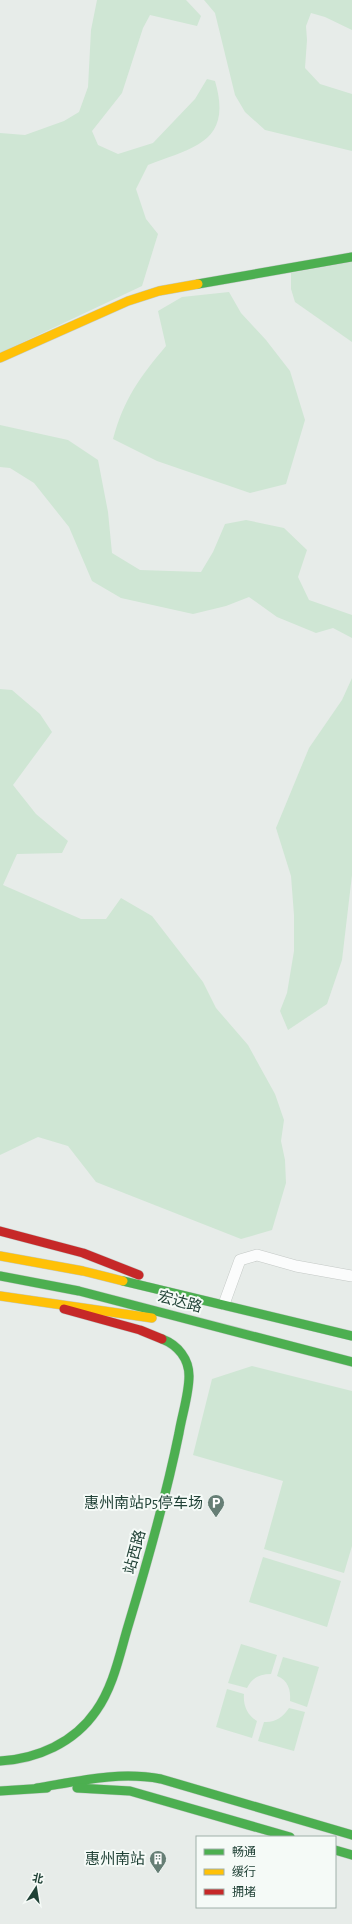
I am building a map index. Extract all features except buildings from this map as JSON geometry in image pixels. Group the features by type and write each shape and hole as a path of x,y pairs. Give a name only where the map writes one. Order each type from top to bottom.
{"street":[{"path":"0,358 128,301 159,291 352,257"},
{"path":"0,1231 83,1254 201,1298"},
{"path":"224,1304 240,1260 257,1255 296,1266 352,1276"},
{"name":"宏达路","path":"0,1256 83,1271 201,1298 352,1336"},
{"name":"宏达路","path":"0,1276 79,1290 352,1362"},
{"path":"0,1296 122,1315 195,1320"},
{"name":"站西路","path":"0,1762 30,1757 55,1746 78,1731 97,1710 106,1692 121,1652 140,1589 172,1463 189,1377 185,1358 178,1348 167,1340 78,1315 52,1304"},
{"path":"37,1788 98,1778 131,1775 147,1776 352,1835"},
{"path":"0,1791 37,1788 100,1788 130,1792 154,1797 287,1836"},
{"path":"336,1850 352,1856"}],"green space":[{"path":"97,0 186,0 201,16 197,26 150,15 143,28 122,93 92,131 98,145 118,154 153,143 195,99 207,79 215,81 219,101 219,117 214,130 206,139 194,147 148,165 136,189 146,219 158,234 142,286 0,353 0,133 25,135 64,121 79,112 88,87 91,30"},
{"path":"204,0 352,0 352,30 325,17 311,13 306,26 307,40 305,68 320,84 352,94 352,151 265,130 245,112 235,95 215,13"},
{"path":"352,262 352,342 295,302 291,289 291,273"},
{"path":"229,292 241,313 266,340 290,371 305,420 286,484 250,493 157,461 113,439 127,400 140,379 166,346 158,311 182,297"},
{"path":"0,425 68,440 98,460 108,512 112,553 140,570 201,572 213,552 225,524 246,520 284,528 307,550 298,577 309,600 352,615 352,638 333,628 316,633 277,617 249,597 226,606 193,614 121,598 92,581 69,527 34,483 10,468 0,467"},
{"path":"352,678 352,875 342,960 327,1004 288,1030 280,1011 287,993 294,951 294,915 291,876 276,828 309,748 342,700"},
{"path":"0,689 12,690 40,714 52,732 13,785 36,814 68,841 62,853 17,854 3,885 81,919 106,919 121,898 152,916 203,982 216,1008 248,1045 275,1094 284,1120 281,1141 285,1160 286,1183 272,1230 241,1239 96,1182 68,1146 38,1137 0,1155"},
{"path":"252,1366 352,1391 352,1546 344,1573 264,1549 283,1481 193,1455 212,1379"},
{"path":"263,1557 341,1581 327,1627 249,1602"},
{"path":"241,1644 277,1655 271,1674 256,1677 247,1688 228,1683"},
{"path":"283,1657 319,1667 307,1707 290,1701 288,1686 284,1680 277,1676"},
{"path":"227,1689 244,1694 246,1709 257,1721 252,1738 216,1727"},
{"path":"289,1708 305,1712 294,1751 258,1741 264,1722 272,1722 278,1719"}],"traffic: fast":[{"path":"198,284 352,257"},
{"path":"0,1276 79,1291 352,1362"},
{"path":"123,1281 352,1336"},
{"path":"0,1761 14,1760 41,1753 66,1740 77,1732 96,1711 112,1680 143,1576 162,1505 188,1390 189,1376 185,1358 178,1349 162,1339"},
{"path":"37,1788 114,1776 161,1779 352,1835"},
{"path":"0,1791 47,1788"},
{"path":"77,1788 130,1791 287,1836"},
{"path":"336,1850 352,1855"}],"traffic: slow":[{"path":"0,358 128,301 159,291 198,284"},
{"path":"0,1256 83,1271 123,1281"},
{"path":"0,1296 152,1318"}],"traffic: jam":[{"path":"0,1231 83,1253 139,1275"},
{"path":"64,1309 140,1330 162,1339"}],"place":[{"name":"惠州南站P5停车场","path":"216,1518"},
{"name":"惠州南站","path":"158,1874"}]}
